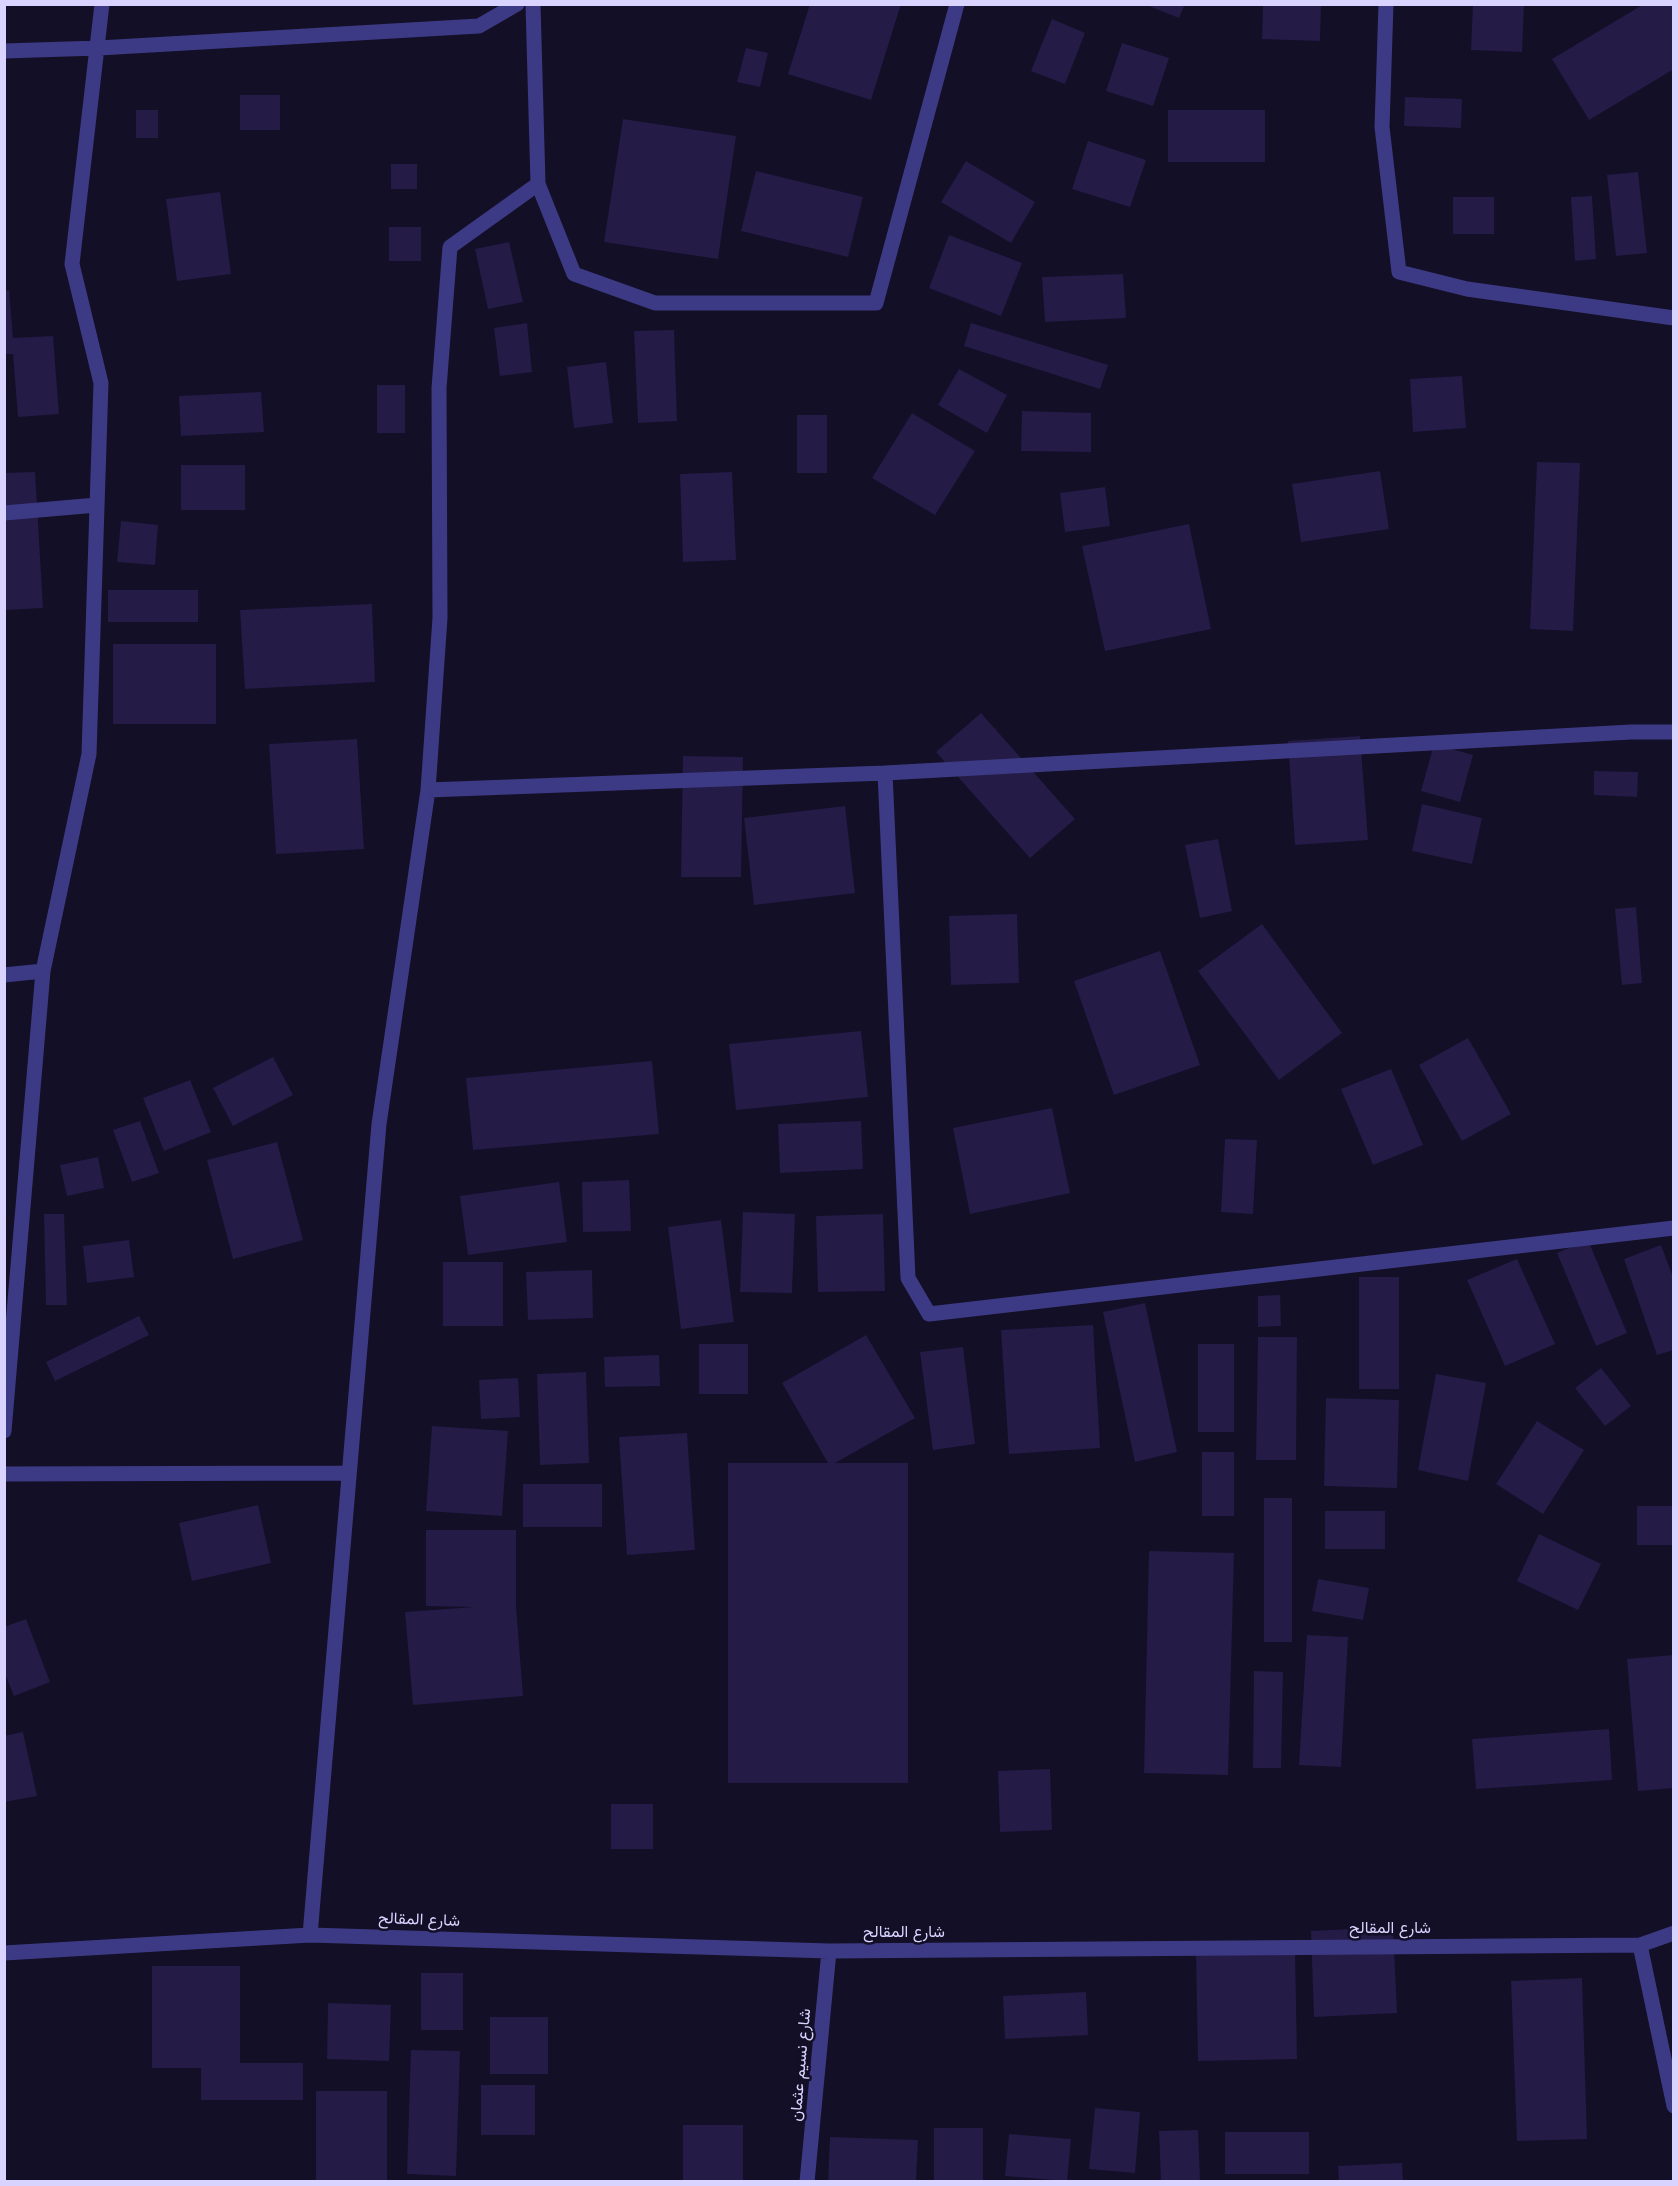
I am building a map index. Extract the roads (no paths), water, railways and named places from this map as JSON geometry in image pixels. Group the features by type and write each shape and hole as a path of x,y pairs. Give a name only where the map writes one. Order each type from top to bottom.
{"street":[{"path":"4,1431 44,971 89,754 101,383 72,264 99,48 102,4"},
{"path":"4,51 99,48 479,26 516,4"},
{"path":"533,4 538,184 574,274 655,303 876,303 957,4"},
{"path":"1386,4 1382,127 1399,272 1467,289 1674,318"},
{"path":"310,1935 379,1124 428,790 440,618 439,388 450,247 538,184"},
{"path":"4,513 97,505"},
{"path":"428,790 885,773 1608,733 1674,732"},
{"path":"885,773 908,1278 929,1314 1674,1228"},
{"path":"4,975 44,971"},
{"path":"4,1474 350,1473"},
{"name":"شارع المقالح","path":"4,1953 310,1935 829,1951 1640,1945 1674,1933"},
{"path":"1640,1945 1674,2106"},
{"name":"شارع نسيم عثمان","path":"807,2181 829,1951"}]}
